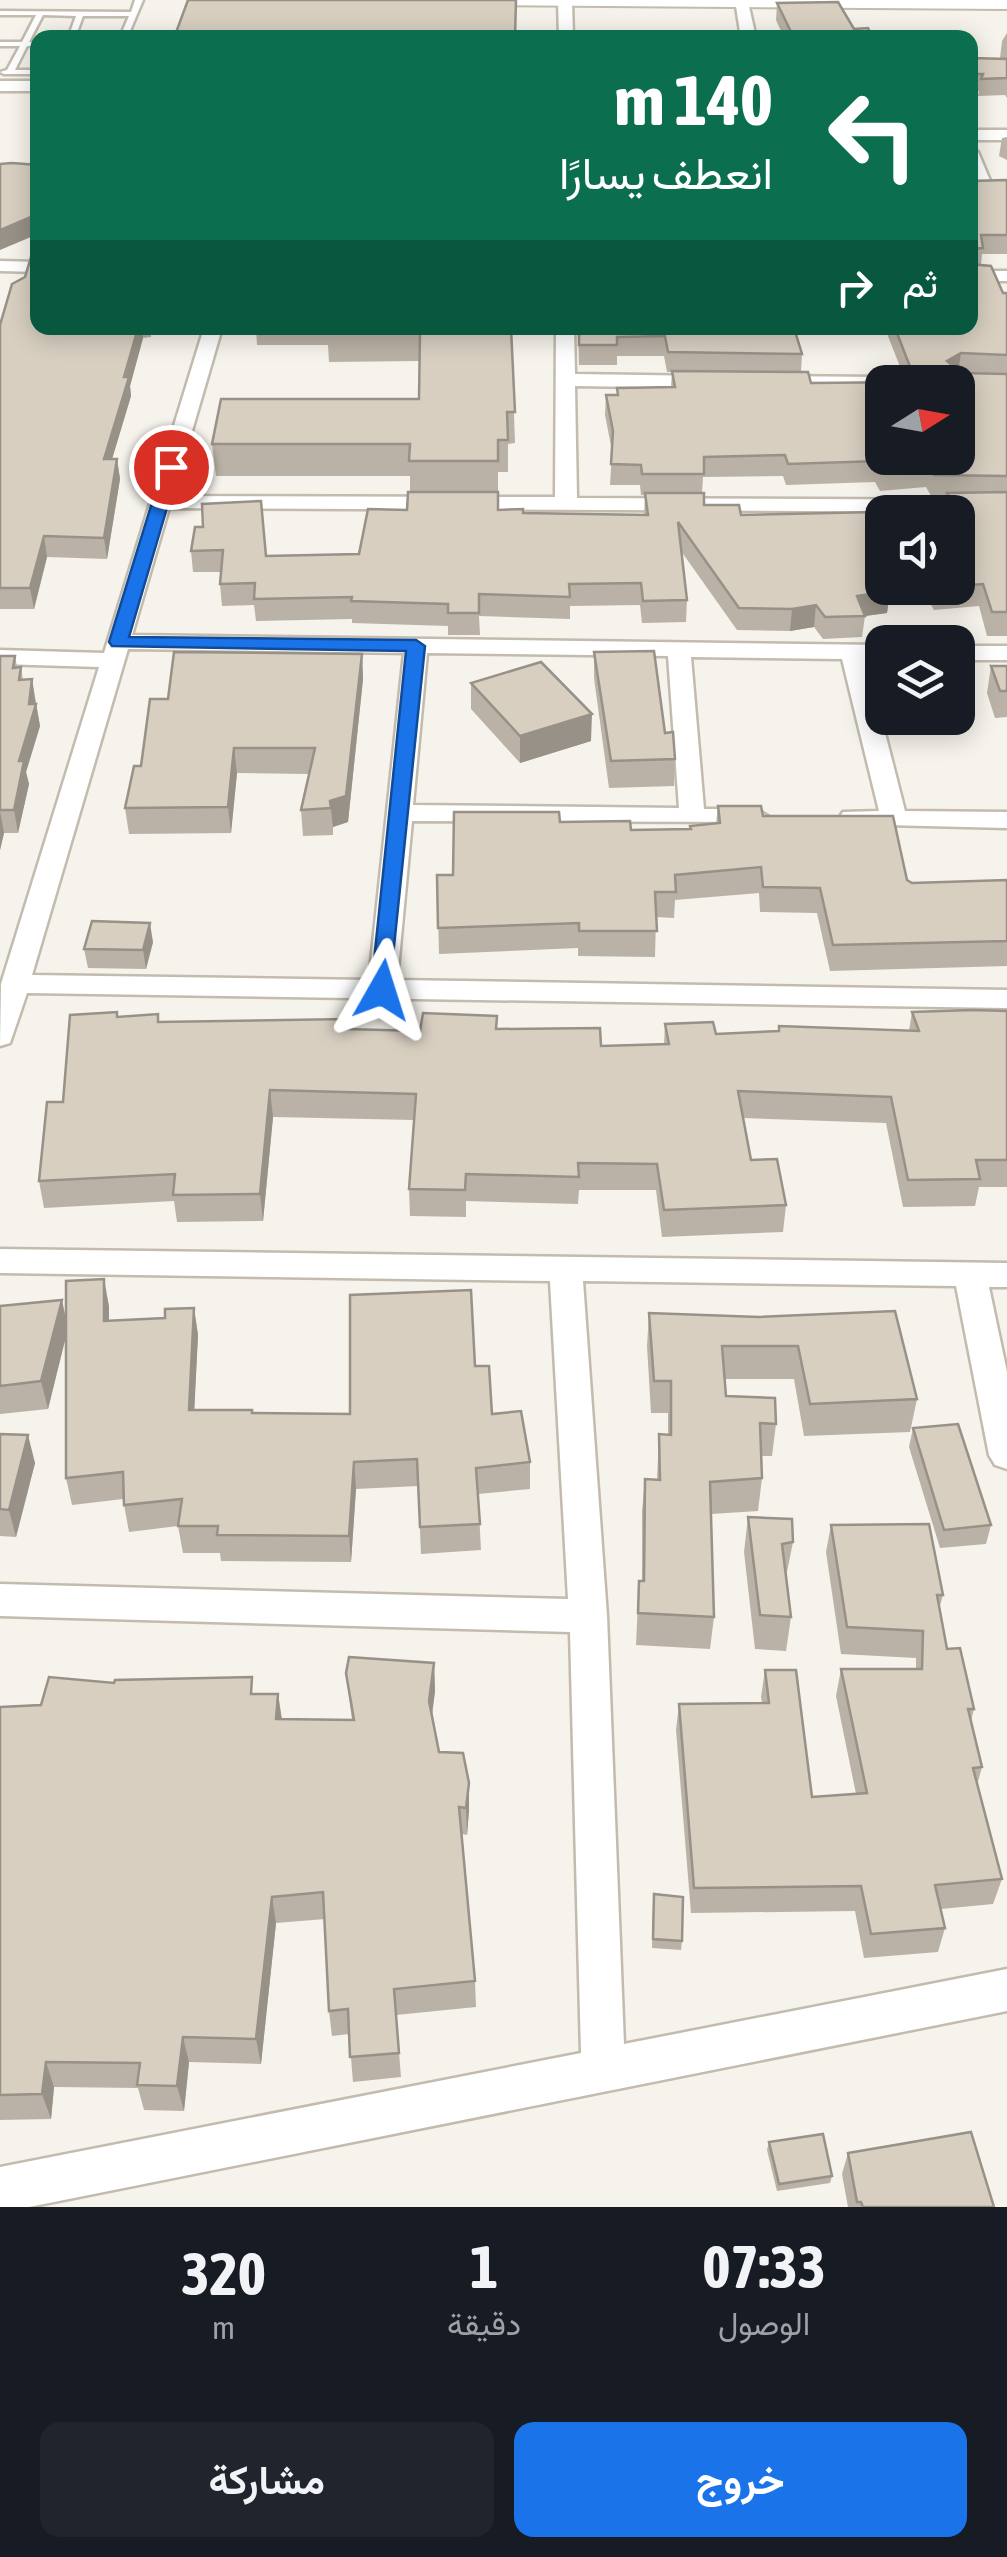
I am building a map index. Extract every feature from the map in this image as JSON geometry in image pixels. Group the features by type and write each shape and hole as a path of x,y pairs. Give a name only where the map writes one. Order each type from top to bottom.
{"street":[{"path":"476,0 1007,3"},
{"path":"566,0 566,30"},
{"path":"741,2 747,30"},
{"path":"3,77 30,84"},
{"path":"978,135 1007,135"},
{"path":"978,190 1007,190"},
{"path":"0,266 30,266"},
{"path":"978,276 1007,276"},
{"path":"0,1036 210,335"},
{"path":"566,335 566,504"},
{"path":"563,380 865,383"},
{"path":"160,502 1007,506"},
{"path":"382,990 416,646"},
{"path":"0,657 416,646 865,651"},
{"path":"679,649 692,816"},
{"path":"852,651 894,819"},
{"path":"975,653 1007,653"},
{"path":"400,813 784,818"},
{"path":"820,818 1007,820"},
{"path":"16,984 1007,999"},
{"path":"0,1262 1007,1275"},
{"path":"566,1269 588,1616 603,2070"},
{"path":"970,1274 1007,1455"},
{"path":"0,1600 588,1616"},
{"path":"0,2190 1007,1990"}],"lane":[{"path":"126,30 139,0"},
{"path":"31,30 41,12"},
{"path":"0,13 133,14"},
{"path":"74,30 81,13"},
{"path":"3,77 30,33"},
{"path":"0,44 30,44"},
{"path":"3,77 30,73"}],"building":[{"path":"188,0 516,0 515,30 177,30"},
{"path":"838,2 854,29 869,30 790,30 777,3"},
{"path":"978,58 1007,59 1007,78 981,79 983,74 978,74"},
{"path":"0,164 30,164 30,217 0,230"},
{"path":"1007,180 1007,235 981,235 983,248 978,248 978,181"},
{"path":"30,260 30,335 136,335 124,377 129,377 104,459 117,459 104,538 44,536 30,588 0,588 0,325 12,284 25,277"},
{"path":"978,265 991,266 1003,293 1007,293 1007,355 961,353 947,361 952,365 909,365 898,335 978,335"},
{"path":"420,335 511,335 515,412 507,412 508,440 498,440 498,461 409,461 410,444 212,444 221,399 419,399"},
{"path":"579,335 796,335 802,354 668,352 665,336 617,337 617,345 579,345"},
{"path":"672,371 808,372 811,383 865,382 865,461 788,464 785,455 704,457 704,474 642,474 641,465 611,464 613,431 606,395 618,395 617,388 675,387"},
{"path":"975,373 1007,374 1007,476 934,475 975,475"},
{"path":"408,492 498,492 498,510 648,515 645,493 704,493 704,505 739,505 741,515 865,512 865,595 857,596 865,616 825,617 816,605 792,609 739,608 678,522 687,600 643,601 641,583 569,584 570,597 479,594 479,613 448,613 448,604 351,601 352,597 254,599 255,583 220,584 223,550 191,551 195,527 203,527 202,504 261,501 266,556 359,554 368,509 407,510"},
{"path":"1007,492 1007,612 992,612 983,584 975,585 975,495 947,493"},
{"path":"654,651 665,733 673,732 675,759 611,761 594,652"},
{"path":"174,652 362,654 346,796 330,801 331,808 301,810 315,748 234,748 228,807 125,808 134,766 141,766 150,699 168,699"},
{"path":"0,656 15,656 13,668 21,667 19,680 32,679 29,704 36,704 19,761 24,761 14,810 0,810"},
{"path":"541,662 592,714 520,736 471,683"},
{"path":"991,666 1007,666 1007,691 1000,691"},
{"path":"718,806 761,806 763,816 893,816 907,880 912,883 1007,880 1007,941 833,945 820,888 763,887 761,867 675,875 676,892 655,892 657,931 579,931 579,923 438,928 437,875 453,875 454,812 559,812 560,822 630,821 631,830 691,829 690,826 720,823"},
{"path":"92,921 150,923 143,950 84,949"},
{"path":"1007,1011 1007,1160 976,1160 980,1179 908,1180 891,1097 738,1091 751,1160 777,1159 786,1205 664,1210 657,1164 578,1163 579,1177 466,1174 465,1190 409,1189 416,1094 270,1090 260,1194 173,1195 175,1174 39,1181 47,1102 63,1102 70,1015 158,1014 158,1022 348,1019 346,1029 420,1031 423,1013 497,1016 496,1029 600,1028 601,1046 669,1044 665,1024 713,1022 716,1034 779,1031 779,1026 919,1031 912,1012"},
{"path":"104,1279 104,1321 165,1318 165,1309 194,1308 189,1410 252,1413 350,1414 350,1295 471,1290 475,1366 489,1366 492,1414 521,1411 530,1462 476,1468 480,1524 420,1527 417,1459 354,1462 349,1536 217,1535 218,1526 178,1526 182,1499 124,1505 123,1472 66,1478 66,1281"},
{"path":"62,1300 41,1381 0,1386 0,1306"},
{"path":"895,1311 917,1399 810,1404 798,1346 722,1346 726,1396 775,1398 776,1424 760,1423 762,1478 710,1482 714,1617 638,1613 639,1581 644,1581 645,1479 660,1480 659,1434 671,1435 671,1381 654,1381 649,1313 759,1317"},
{"path":"958,1424 991,1525 944,1530 913,1428"},
{"path":"0,1434 28,1435 9,1510 0,1509"},
{"path":"748,1517 792,1519 793,1542 782,1544 791,1617 760,1615"},
{"path":"929,1524 943,1595 937,1595 947,1649 960,1648 974,1709 968,1709 982,1767 973,1768 1002,1879 935,1885 945,1928 871,1934 861,1886 694,1888 679,1704 769,1703 765,1670 796,1670 812,1797 867,1793 841,1669 922,1669 923,1631 847,1627 831,1525"},
{"path":"349,1657 434,1663 429,1701 439,1752 463,1753 469,1783 466,1808 459,1807 475,1981 394,1989 399,2053 350,2057 348,2009 329,2011 323,1892 272,1897 256,2039 183,2037 177,2086 137,2085 140,2063 46,2062 42,2094 0,2095 0,1707 41,1705 49,1677 114,1683 252,1677 251,1694 278,1694 276,1719 354,1720 346,1673"},
{"path":"654,1894 683,1897 682,1941 653,1939"},
{"path":"971,2132 994,2207 863,2207 857,2202 848,2153"},
{"path":"823,2134 832,2176 779,2184 769,2142"}],"route":[{"path":"171,467 118,642 416,646 382,990"}]}
